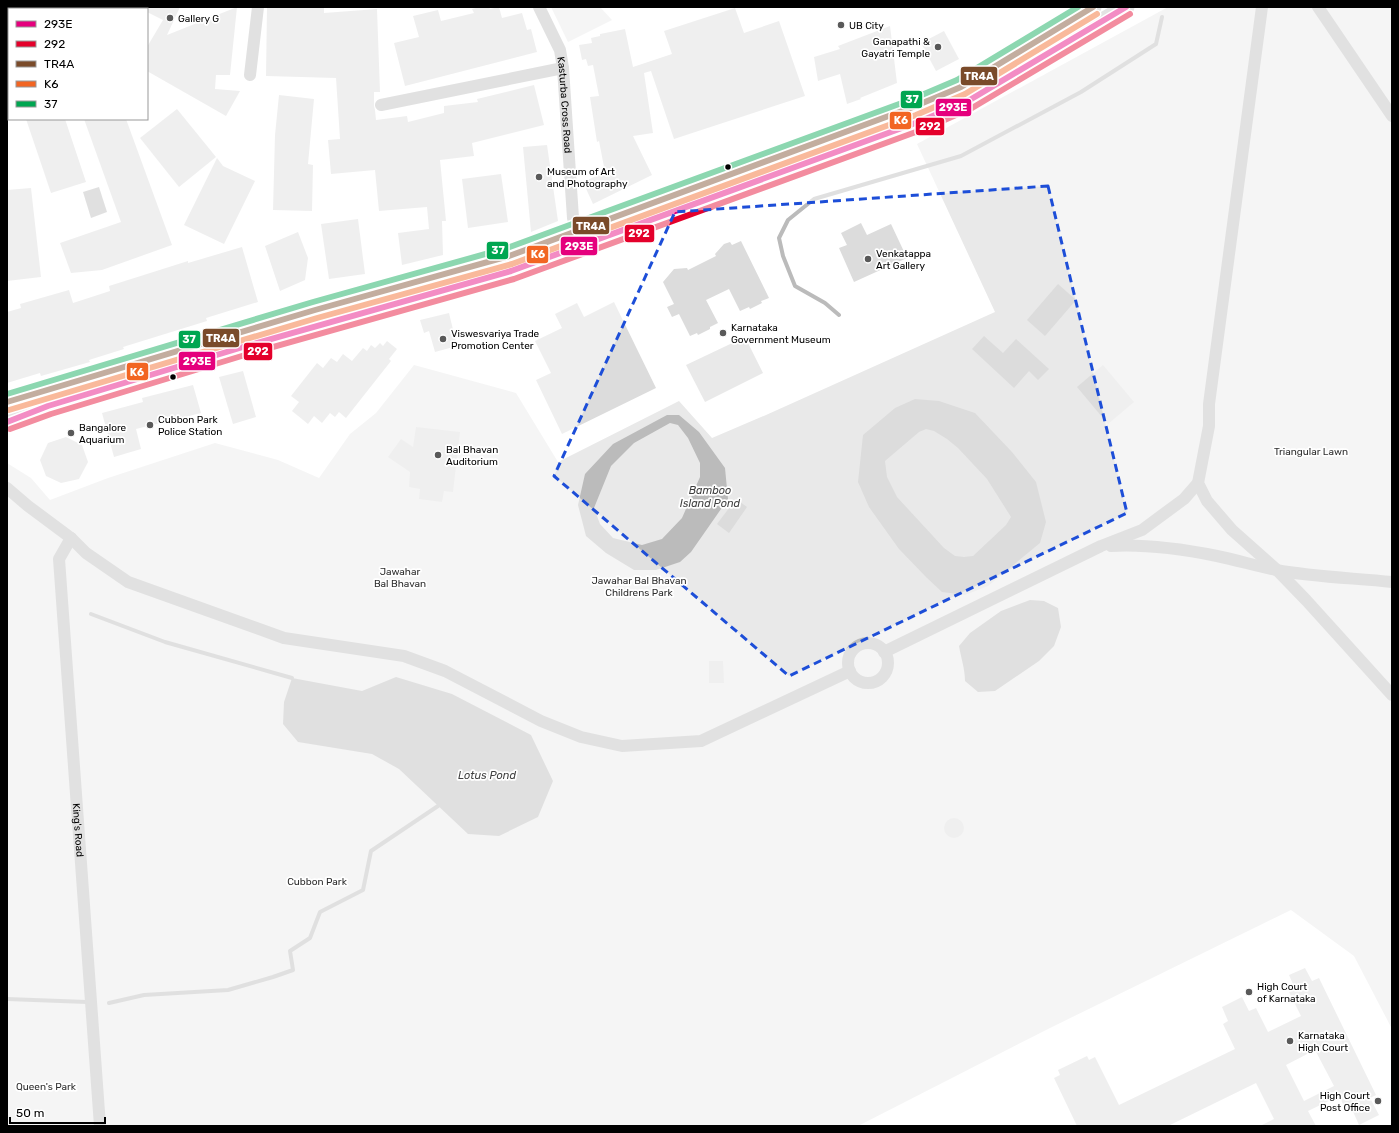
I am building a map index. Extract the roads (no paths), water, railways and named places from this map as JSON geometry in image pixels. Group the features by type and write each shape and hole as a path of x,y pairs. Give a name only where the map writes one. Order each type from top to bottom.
{"main road":[{"path":"7,402 315,310 509,256 913,108 961,87 1093,7"},
{"path":"7,422 48,406 236,349 511,271 921,121 968,101 1126,7"}],"street":[{"path":"250,75 258,7"},
{"name":"Kasturba Cross Road","path":"539,7 560,50 563,68 573,218 577,231"},
{"path":"884,652 1101,546 1142,530 1184,499 1198,483 1209,426 1209,404 1262,7"},
{"path":"1318,7 1392,116"},
{"path":"381,105 563,68"},
{"path":"1198,483 1207,501 1232,530 1277,570 1322,617 1392,695"},
{"path":"7,488 28,506 71,538 86,552 128,582 284,638 404,656 445,671 541,721 582,736 622,746 701,741 850,671"},
{"name":"King's Road","path":"71,538 59,559 100,1126"},
{"path":"1101,546 1126,545 1170,549 1217,556 1277,570 1392,582"},
{"path":"862,644 875,644 884,652 887,655 888,663 887,670 883,677 868,683 854,677 850,671 848,663 849,656 853,649 862,644"}],"water":[{"path":"99,187 107,212 91,218 83,192"},
{"name":"Bamboo Island Pond","path":"667,415 679,415 699,432 725,468 728,499 691,552 680,562 656,570 634,570 606,553 586,536 578,505 585,474 613,444","holes":["670,423 678,425 688,438 700,463 700,477 682,518 662,539 642,545 613,538 600,524 594,508 611,466 634,443"]},
{"path":"1030,600 1044,601 1058,608 1061,627 1054,646 1039,661 995,691 978,692 965,681 964,668 959,646 970,633 1001,611"},
{"name":"Lotus Pond","path":"396,677 452,694 531,735 553,781 538,817 499,836 468,834 399,769 372,754 298,742 283,724 284,702 292,678 362,691"}],"waterway":[{"path":"839,315 825,303 795,286 783,256 779,238 788,220 814,199 961,156 1081,92 1156,44 1162,17"},
{"path":"91,614 165,642 292,678"},
{"path":"109,1003 144,995 228,990 293,970 290,951 310,938 320,912 363,890 371,851 438,806"},
{"path":"7,999 87,1002"}],"place":[{"name":"Gallery G","path":"170,18"},
{"name":"UB City","path":"841,25"},
{"name":"Ganapathi & Gayatri Temple","path":"938,47"},
{"name":"Museum of Art and Photography","path":"539,177"},
{"name":"Venkatappa Art Gallery","path":"868,259"},
{"name":"Karnataka Government Museum","path":"723,333"},
{"name":"Viswesvariya Trade Promotion Center","path":"443,339"},
{"name":"Cubbon Park Police Station","path":"150,425"},
{"name":"Bangalore Aquarium","path":"71,433"},
{"name":"Bal Bhavan Auditorium","path":"438,455"},
{"name":"High Court of Karnataka","path":"1249,992"},
{"name":"Karnataka High Court","path":"1290,1041"},
{"name":"High Court Post Office","path":"1378,1101"}],"park label":[{"name":"Triangular Lawn","path":"1311,451"},
{"name":"Jawahar Bal Bhavan","path":"400,576"},
{"name":"Jawahar Bal Bhavan Childrens Park","path":"639,586"},
{"name":"Cubbon Park","path":"317,881"},
{"name":"Queen's Park","path":"46,1086"}]}
